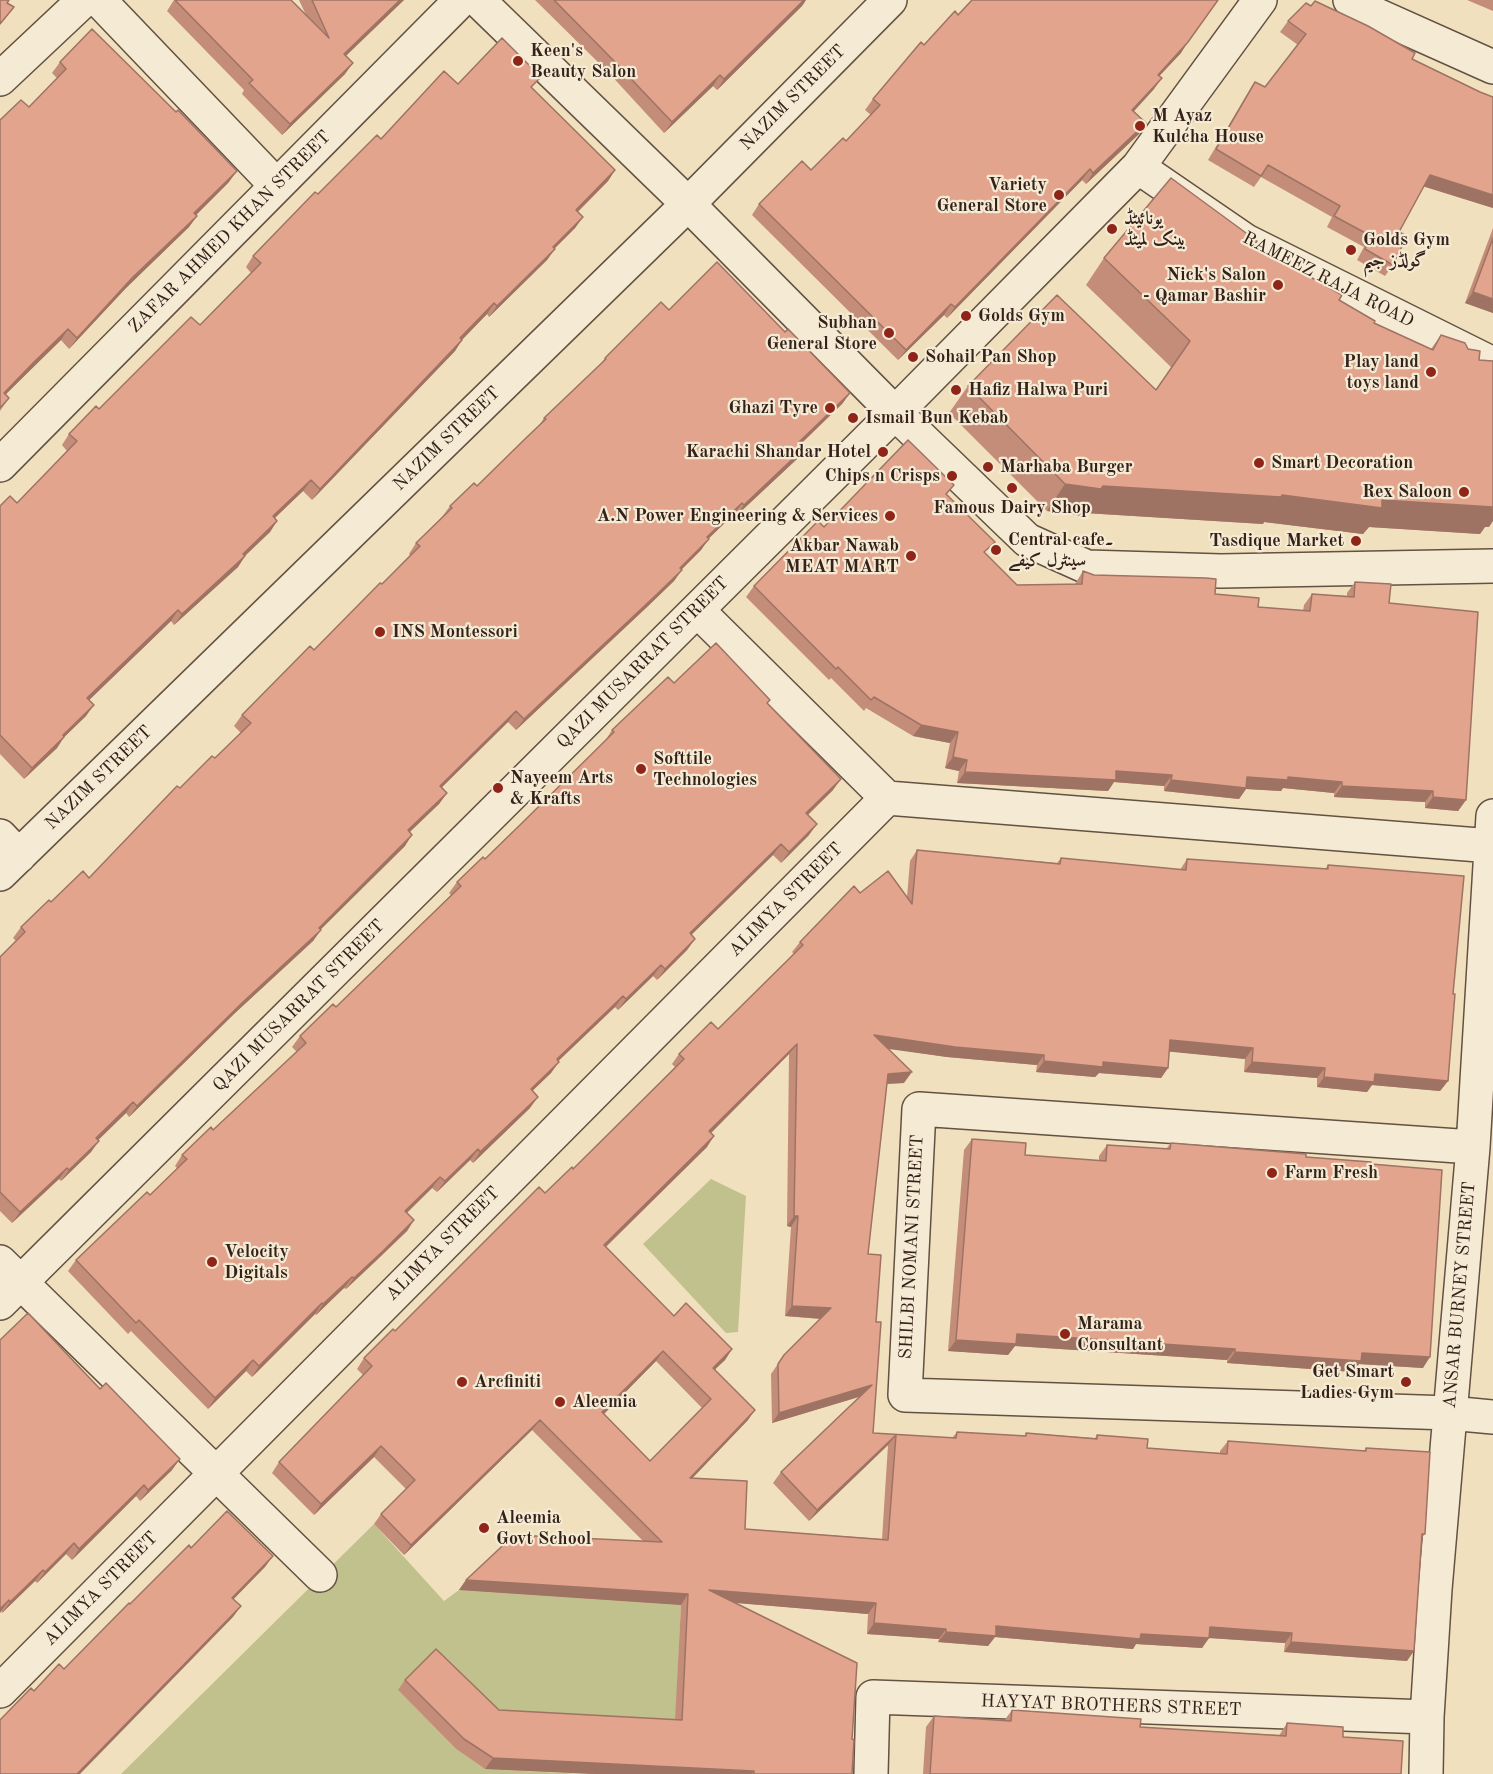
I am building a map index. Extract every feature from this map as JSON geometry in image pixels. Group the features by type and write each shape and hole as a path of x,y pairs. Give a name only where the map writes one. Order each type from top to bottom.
{"street":[{"path":"0,80 84,0"},
{"path":"99,0 276,185"},
{"name":"ZAFAR AHMED KHAN STREET","path":"0,465 461,0"},
{"path":"478,0 688,204 895,413 1027,540 1087,567 1221,571 1493,566"},
{"name":"NAZIM STREET","path":"6,855 688,204 890,0"},
{"name":"QAZI MUSARRAT STREET","path":"7,1282 697,610 1138,167 1260,0"},
{"path":"1350,0 1370,12 1493,67"},
{"name":"RAMEEZ RAJA ROAD","path":"1138,167 1246,241 1493,364"},
{"path":"697,610 887,798 1492,831"},
{"name":"ALIMYA STREET","path":"0,1691 887,798"},
{"name":"ANSAR BURNEY STREET","path":"1426,1774 1426,1717 1473,1147 1492,831"},
{"name":"SHILBI NOMANI STREET","path":"1450,1413 905,1395 919,1109 1473,1147"},
{"path":"7,1282 216,1473 320,1575"},
{"path":"1450,1413 1493,1417"},
{"name":"HAYYAT BROTHERS STREET","path":"871,1774 873,1697 1426,1717"}],"green space":[{"path":"711,1179 746,1196 738,1332 726,1333 643,1244"},
{"path":"374,1524 444,1601 459,1590 681,1605 675,1730 492,1720 398,1690 456,1749 485,1769 583,1774 121,1774"}],"building":[{"path":"0,0 9,0 7,3 14,7 0,24"},
{"path":"175,0 291,0 329,38 312,0 400,0 344,54 353,63 290,124 249,83 253,80"},
{"path":"554,0 804,0 724,79 720,75 672,122"},
{"path":"972,0 1218,0 1188,42 1158,75 1162,78 1132,110 1146,123 1093,173 1090,169 955,307 951,304 906,350 759,204 802,161 811,170 843,138 846,141 880,105 873,99 921,42 924,45 955,11 958,15"},
{"path":"1315,1 1368,26 1415,53 1412,59 1493,97 1493,195 1430,175 1399,232 1407,236 1393,265 1365,249 1371,236 1334,216 1340,206 1268,165 1261,176 1216,149 1255,82 1265,87 1306,34 1288,21 1306,3 1311,6"},
{"path":"92,29 176,112 178,110 237,171 194,213 197,216 133,277 77,338 68,329 33,363 4,393 9,398 0,408 0,120 21,100 29,107 66,69 60,62"},
{"path":"502,38 541,77 531,87 615,170 576,210 583,217 553,247 555,249 497,306 494,303 460,338 462,340 320,489 311,480 273,516 277,521 243,554 245,556 182,614 178,610 87,698 94,705 32,768 0,735 0,506 10,496 17,503 77,441 69,434 96,406 99,409 191,317 200,325 261,263 253,256 315,192 318,194 377,135 381,139 444,71 458,84"},
{"path":"1171,178 1257,241 1254,245 1342,295 1339,300 1375,321 1374,323 1433,350 1441,335 1465,343 1468,349 1480,351 1479,360 1493,361 1493,507 1382,500 1382,508 1282,495 1281,497 1103,486 1101,489 1065,484 968,386 1057,295 1156,390 1190,341 1104,258"},
{"path":"1493,238 1493,299 1473,292"},
{"path":"717,262 785,332 788,329 850,393 799,442 804,448 707,537 709,539 680,568 682,570 655,596 524,719 516,711 440,786 447,793 408,830 412,835 319,928 321,930 243,1002 137,1106 133,1102 96,1138 99,1141 20,1212 0,1192 0,957 25,932 21,927 83,871 89,878 177,786 180,788 212,756 215,758 251,723 242,715 310,646 314,650 420,546 416,543 452,508 450,506 474,483 477,486 661,302 669,310"},
{"path":"908,440 954,485 946,494 995,542 984,552 1017,585 1082,584 1083,571 1094,575 1206,578 1216,579 1215,594 1259,598 1258,607 1310,611 1312,594 1354,597 1355,582 1391,584 1389,603 1478,612 1466,800 1433,797 1433,791 1342,786 1342,782 1288,777 1288,780 1247,777 1246,788 1171,780 1172,775 1116,771 1116,780 965,772 967,760 953,757 958,732 921,725 874,697 871,700 838,667 836,669 754,586 818,521 824,527"},
{"path":"716,643 770,700 767,703 841,779 806,813 817,824 789,852 781,844 690,933 695,939 665,969 661,965 626,999 623,996 557,1059 559,1062 531,1089 538,1097 480,1152 478,1149 445,1181 440,1177 405,1211 414,1220 383,1251 322,1303 259,1366 253,1360 215,1398 139,1320 136,1323 76,1260 147,1192 150,1195 187,1159 182,1155 211,1127 213,1130 306,1043 300,1036 333,1004 336,1007 461,886 457,882 522,823 614,732 612,730 668,677 674,683"},
{"path":"917,850 1060,864 1061,858 1186,870 1187,859 1328,869 1328,865 1464,876 1448,1081 1375,1074 1374,1082 1324,1077 1325,1068 1252,1062 1253,1048 1170,1040 1168,1068 1103,1062 1103,1067 1044,1061 1044,1055 955,1047 874,1035 912,1072 888,1074 868,1254 881,1255 876,1322 881,1322 873,1433 956,1438 957,1432 1026,1436 1026,1433 1097,1439 1097,1435 1148,1439 1147,1448 1227,1454 1228,1441 1366,1451 1366,1448 1430,1452 1414,1651 1291,1642 1292,1633 1210,1627 1209,1638 1141,1634 1140,1639 996,1626 996,1636 946,1632 946,1629 874,1623 876,1603 709,1590 857,1663 852,1774 754,1774 754,1771 493,1758 464,1739 405,1680 436,1649 499,1710 682,1720 688,1594 466,1580 514,1535 662,1542 540,1420 411,1545 381,1514 415,1480 381,1446 321,1504 279,1462 372,1366 364,1358 393,1329 395,1331 539,1187 545,1193 572,1167 573,1169 684,1059 679,1054 711,1022 718,1029 803,945 800,942 854,886 860,893 888,871 912,904","holes":["797,1044 794,1216 798,1216 792,1306 831,1308 784,1355 778,1364 779,1413 872,1385 781,1472 817,1510 896,1435 888,1540 745,1529 747,1481 690,1478 755,1410 713,1368 732,1349 686,1303 674,1316 604,1245 714,1136 709,1131","663,1351 711,1399 650,1461 602,1412"]},
{"path":"972,1139 1026,1143 1025,1155 1106,1161 1107,1145 1170,1149 1171,1143 1306,1154 1306,1157 1442,1170 1430,1357 1362,1353 1361,1361 1235,1352 1235,1349 1017,1334 1016,1344 956,1340"},
{"path":"28,1313 100,1389 106,1383 180,1459 148,1490 144,1485 79,1549 74,1543 45,1572 43,1570 0,1609 0,1340"},
{"path":"227,1511 273,1556 232,1598 241,1606 77,1774 0,1774 0,1720 31,1688 34,1691 59,1664 64,1669 129,1603 189,1545 191,1548"},
{"path":"1012,1710 1141,1719 1140,1727 1286,1736 1287,1723 1343,1727 1343,1737 1403,1741 1401,1774 930,1774 934,1716 1011,1721"}],"place":[{"name":"Keen's Beauty Salon","path":"518,61"},
{"name":"M Ayaz Kulcha House","path":"1140,126"},
{"name":"Variety General Store","path":"1059,195"},
{"name":"یونائیٹڈ بینک لمیٹڈ","path":"1112,229"},
{"name":"Golds Gym گولڈز جیم","path":"1351,250"},
{"name":"Nick's Salon - Qamar Bashir","path":"1278,285"},
{"name":"Golds Gym","path":"966,316"},
{"name":"Subhan General Store","path":"889,333"},
{"name":"Sohail Pan Shop","path":"913,357"},
{"name":"Play land toys land","path":"1431,372"},
{"name":"Hafiz Halwa Puri","path":"956,390"},
{"name":"Ghazi Tyre","path":"830,408"},
{"name":"Ismail Bun Kebab","path":"853,418"},
{"name":"Karachi Shandar Hotel","path":"883,452"},
{"name":"Smart Decoration","path":"1259,463"},
{"name":"Marhaba Burger","path":"988,467"},
{"name":"Chips n Crisps","path":"952,476"},
{"name":"Famous Dairy Shop","path":"1012,488"},
{"name":"Rex Saloon","path":"1464,492"},
{"name":"A.N Power Engineering & Services","path":"890,516"},
{"name":"Tasdique Market","path":"1356,541"},
{"name":"Central cafe۔ سینٹرل کیفے","path":"996,550"},
{"name":"Akbar Nawab MEAT MART","path":"911,556"},
{"name":"INS Montessori","path":"380,632"},
{"name":"Softtile Technologies","path":"641,769"},
{"name":"Nayeem Arts & Krafts","path":"498,788"},
{"name":"Farm Fresh","path":"1272,1173"},
{"name":"Velocity Digitals","path":"212,1262"},
{"name":"Marama Consultant","path":"1065,1334"},
{"name":"Arcfiniti","path":"462,1382"},
{"name":"Get Smart Ladies Gym","path":"1406,1382"},
{"name":"Aleemia","path":"560,1402"},
{"name":"Aleemia Govt School","path":"484,1528"}]}
